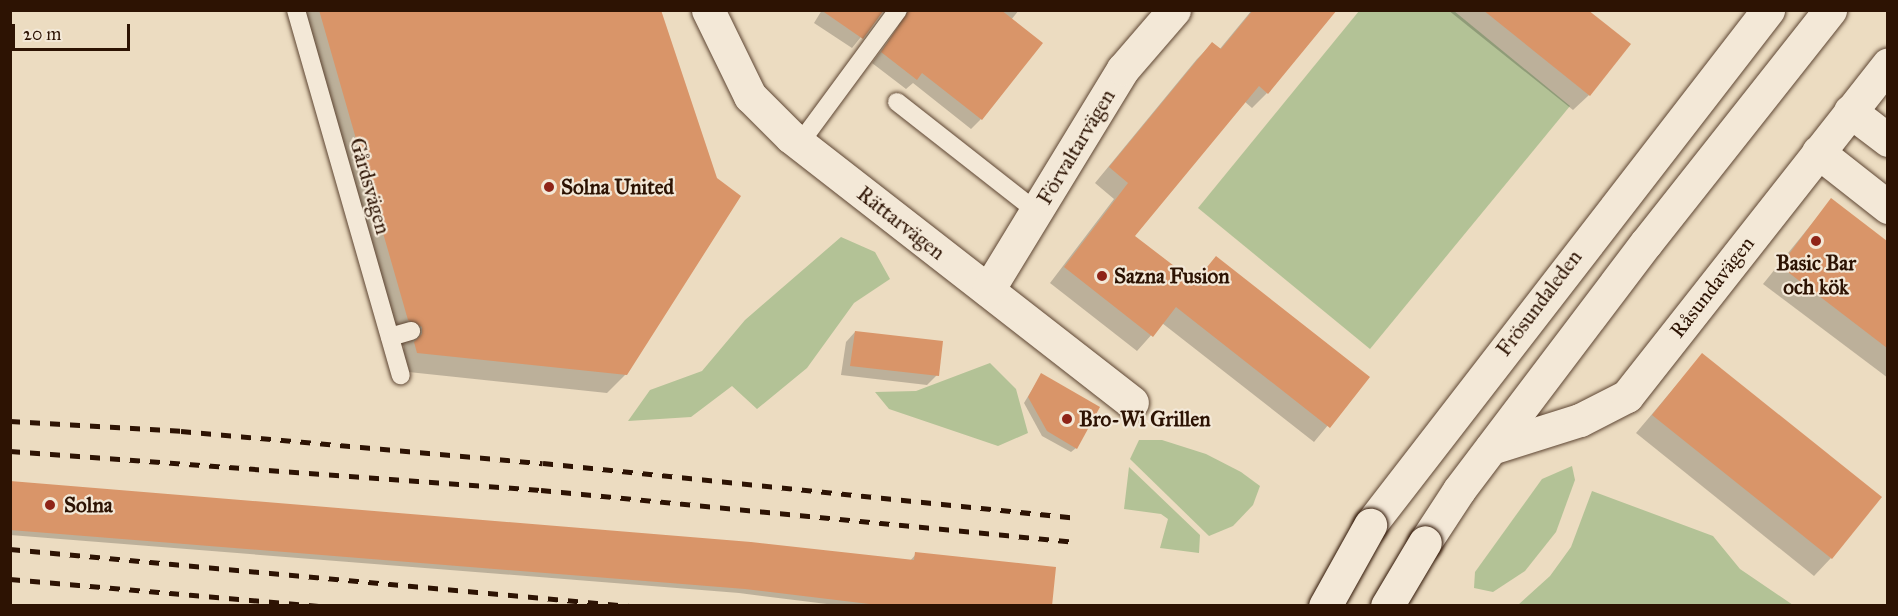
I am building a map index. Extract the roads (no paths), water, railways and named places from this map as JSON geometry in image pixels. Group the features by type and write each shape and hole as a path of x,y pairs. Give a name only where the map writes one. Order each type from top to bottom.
{"street":[{"name":"Rättarvägen","path":"708,10 750,96 800,143 1132,402"},
{"name":"Förvaltarvägen","path":"988,290 1123,69 1174,10"},
{"name":"Frösundaleden","path":"1325,606 1370,525 1768,10"},
{"path":"1388,606 1425,542 1491,448 1830,10"},
{"name":"Råsundavägen","path":"1491,448 1581,420 1627,396 1887,64"},
{"path":"1850,111 1887,140"},
{"path":"1818,152 1887,207"}],"lane":[{"name":"Gårdsvägen","path":"296,10 401,375"},
{"path":"800,143 898,10"},
{"path":"897,102 1036,211"},
{"path":"390,337 411,331"}],"railway":[{"path":"10,421 181,431 543,463 1078,518"},
{"path":"10,451 541,490 1076,542"},
{"path":"10,549 629,606"},
{"path":"10,579 319,606"}],"place":[{"name":"Solna United","path":"549,187"},
{"name":"Basic Bar och kök","path":"1816,241"},
{"name":"Sazna Fusion","path":"1102,276"},
{"name":"Bro-Wi Grillen","path":"1067,419"},
{"name":"Solna","path":"50,505"}]}
